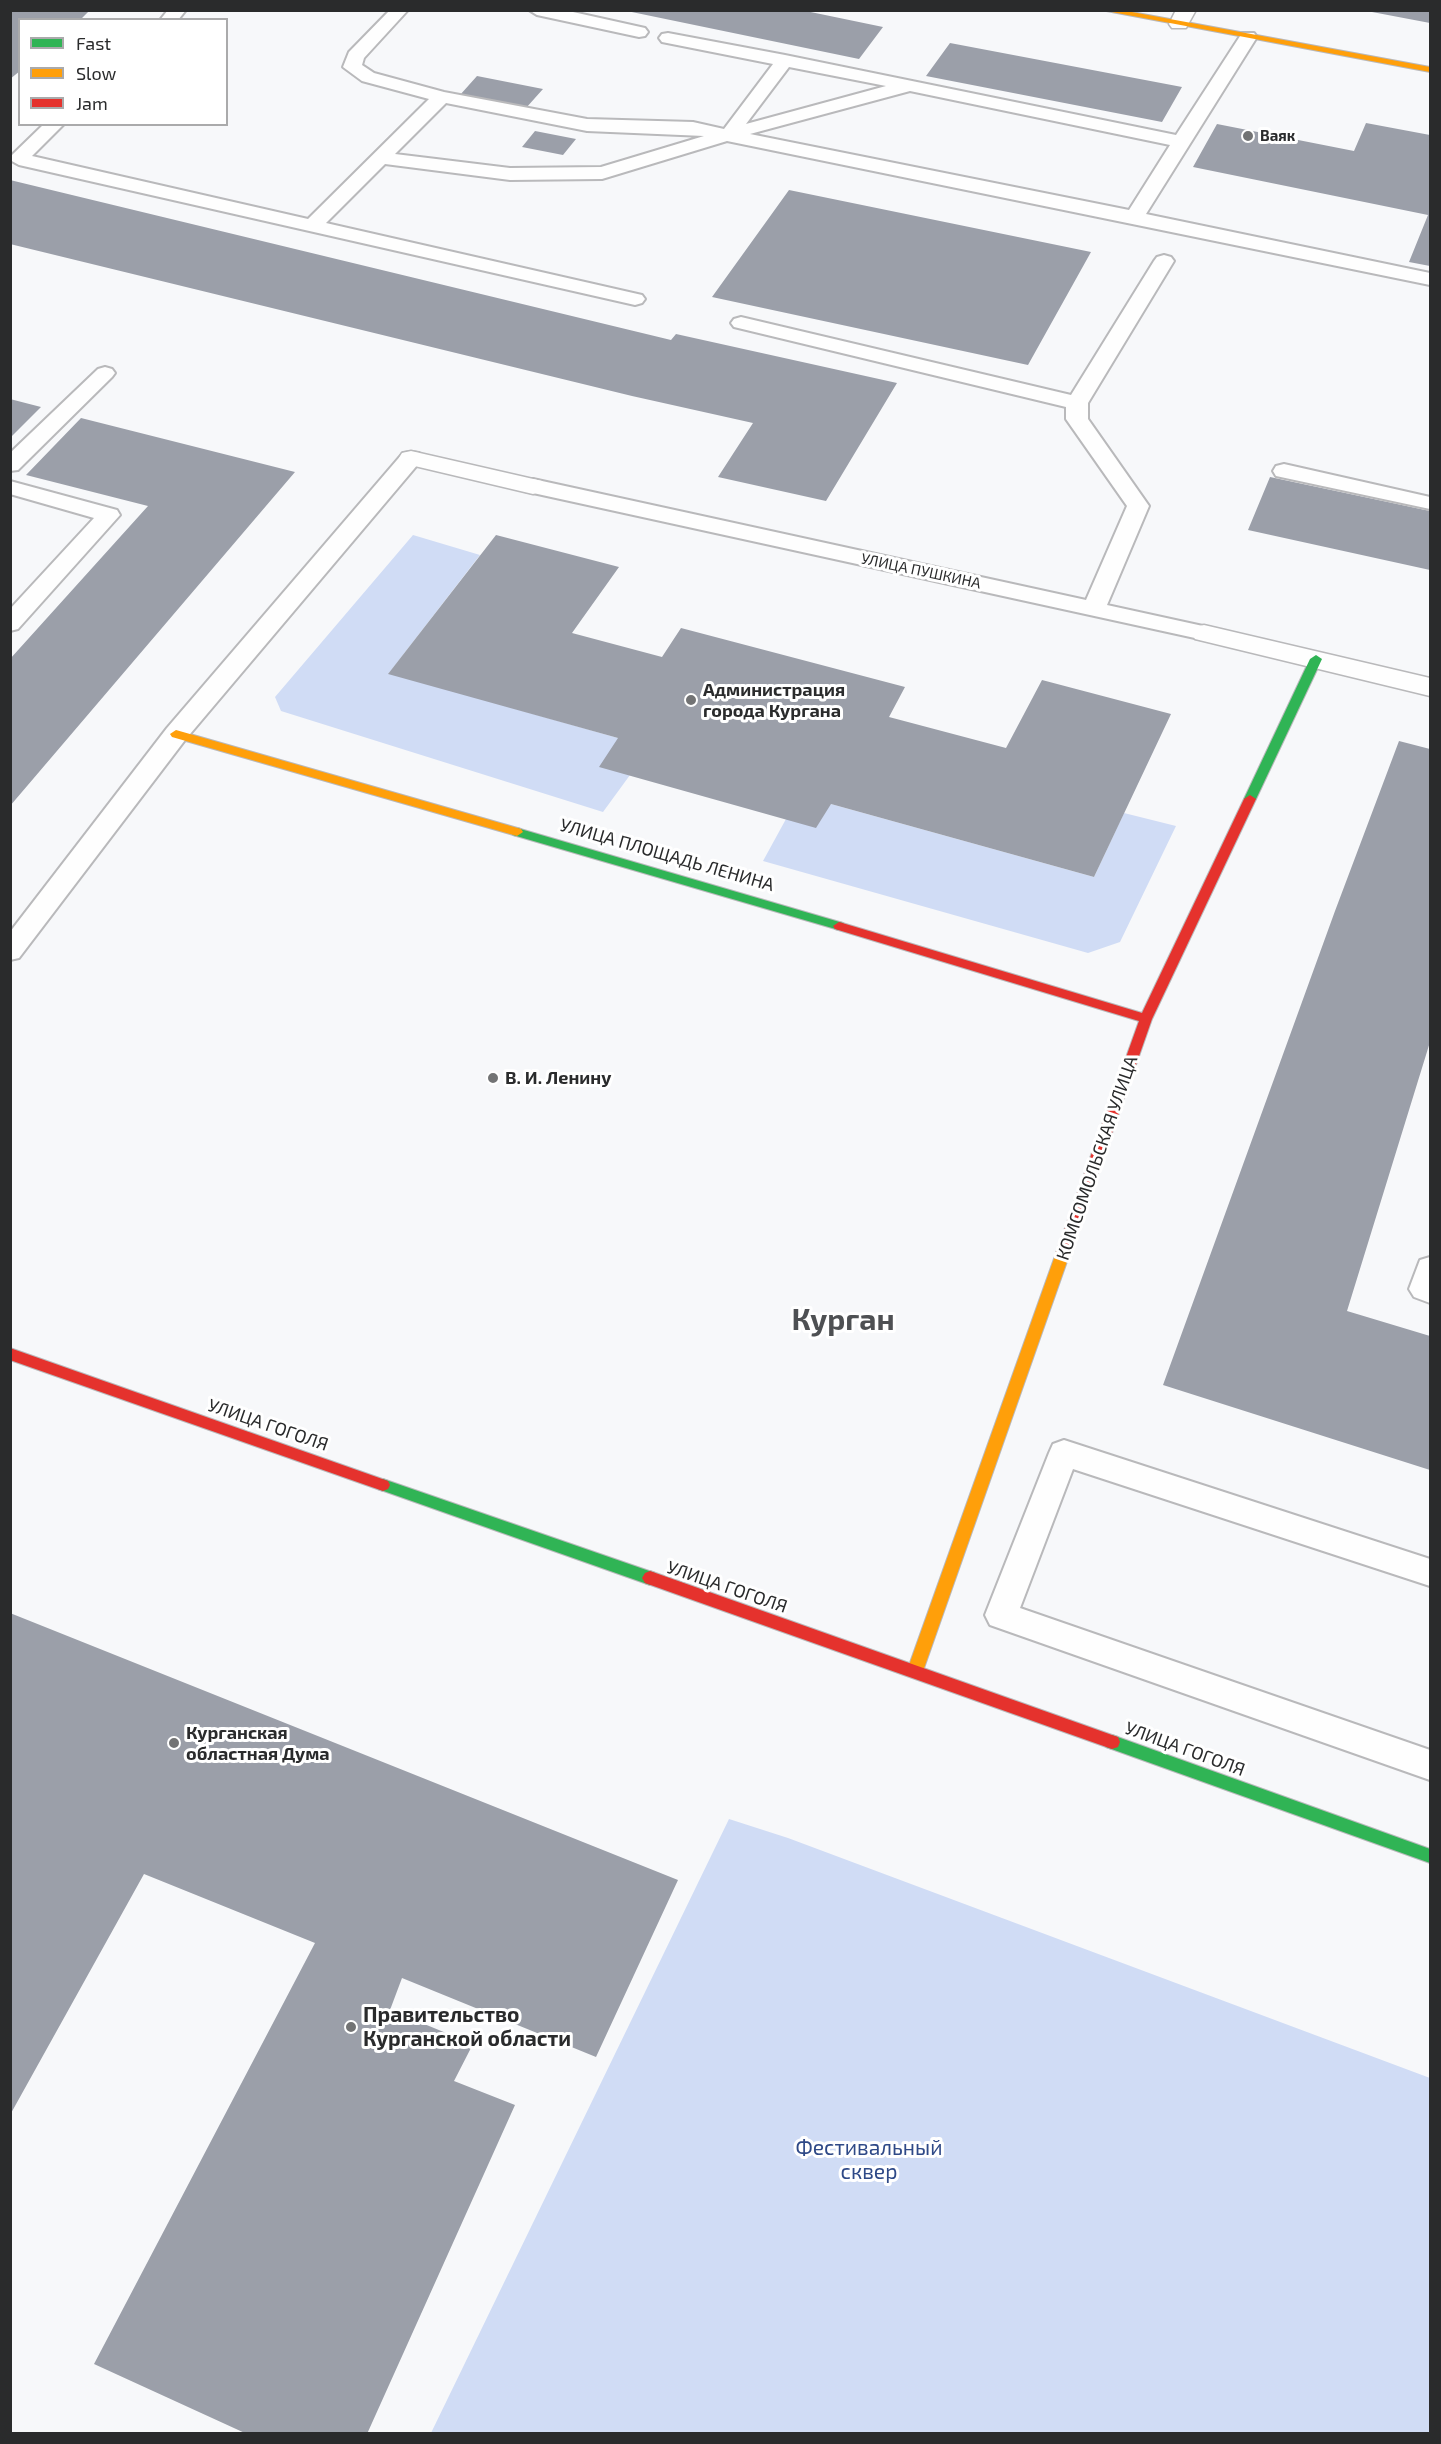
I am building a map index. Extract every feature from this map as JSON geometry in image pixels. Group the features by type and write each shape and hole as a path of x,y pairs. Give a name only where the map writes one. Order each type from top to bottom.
{"street":[{"path":"1105,10 1183,17 1248,37 1431,70"},
{"name":"УЛИЦА ПУШКИНА","path":"411,458 533,486"},
{"name":"УЛИЦА ПУШКИНА","path":"1204,633 1431,687"},
{"name":"КОМСОМОЛЬСКАЯ УЛИЦА","path":"915,1671 1146,1018 1316,659"},
{"name":"УЛИЦА ПЛОЩАДЬ ЛЕНИНА","path":"176,734 739,895 1146,1018"},
{"name":"УЛИЦА ГОГОЛЯ","path":"10,1354 915,1671 1431,1856"}],"lane":[{"path":"400,10 355,56 352,67 368,77 442,98 561,122 587,125 693,128 729,134 1431,279"},
{"path":"537,10 639,32"},
{"path":"1134,217 1248,37"},
{"path":"668,38 910,85 1182,142"},
{"path":"729,134 786,60"},
{"path":"381,158 510,174 602,173 729,134 910,85"},
{"path":"313,225 442,98"},
{"path":"53,126 19,159 635,299"},
{"path":"1094,609 1138,506 1077,419 1077,403 1164,261"},
{"path":"741,323 1077,403"},
{"path":"10,465 105,373"},
{"path":"10,951 176,734 411,458"},
{"path":"1284,471 1431,503"},
{"name":"УЛИЦА ПУШКИНА","path":"533,486 1204,633"},
{"path":"10,487 110,515 10,624"},
{"path":"1431,1268 1424,1289 1431,1291"},
{"path":"1431,1572 1064,1453 1001,1616 1431,1765"}],"green space":[{"path":"413,535 480,555 389,673 618,738 630,775 603,812 281,711 275,697"},
{"path":"831,804 1094,877 1124,813 1176,826 1120,942 1088,953 763,861 786,819"},
{"name":"Фестивальный сквер","path":"729,1819 788,1838 1430,2078 1430,2433 431,2433"}],"building":[{"path":"90,10 82,18 18,18 18,73 10,79 10,11"},
{"path":"622,10 801,10 883,27 859,59"},
{"path":"1372,10 1430,10 1430,23 1372,12"},
{"path":"950,43 1182,87 1162,122 926,76"},
{"path":"477,76 543,89 526,108 460,95"},
{"path":"1366,123 1430,135 1430,266 1409,262 1428,215 1193,167 1217,124 1354,151"},
{"path":"535,131 576,139 563,155 522,147"},
{"path":"10,180 671,340 676,334 897,383 826,501 718,477 753,423 632,396 10,244"},
{"path":"789,190 1091,252 1028,365 712,297"},
{"path":"10,399 41,407 10,438"},
{"path":"81,418 295,472 10,806 10,659 148,506 26,475"},
{"path":"1270,477 1430,511 1430,570 1248,530"},
{"name":"Администрация города Кургана","path":"496,535 619,567 572,633 662,657 681,628 905,687 889,717 1006,748 1042,680 1171,714 1094,877 831,804 816,828 599,767 618,738 388,674"},
{"path":"1399,741 1430,749 1430,1042 1347,1311 1430,1336 1430,1470 1163,1385"},
{"name":"Правительство Курганской области","path":"10,1613 678,1880 596,2057 402,1978 390,2010 473,2044 454,2081 515,2105 367,2434 247,2434 94,2364 315,1943 144,1874 10,2115"}],"traffic: fast":[{"path":"1250,799 1316,659"},
{"path":"517,832 839,926"},
{"path":"383,1485 650,1578"},
{"path":"1112,1742 1430,1856"}],"traffic: slow":[{"path":"1105,10 1430,70"},
{"path":"176,734 517,832"},
{"path":"915,1671 1063,1253"}],"traffic: jam":[{"path":"1063,1253 1146,1019 1250,799"},
{"path":"839,926 1146,1019"},
{"path":"10,1354 383,1485"},
{"path":"650,1578 1112,1742"}],"place":[{"name":"Ваяк","path":"1248,136"},
{"name":"Администрация города Кургана","path":"691,700"},
{"name":"В. И. Ленину","path":"493,1078"},
{"name":"Курганская областная Дума","path":"174,1743"},
{"name":"Правительство Курганской области","path":"351,2027"}],"district":[{"name":"Курган","path":"843,1320"}]}
